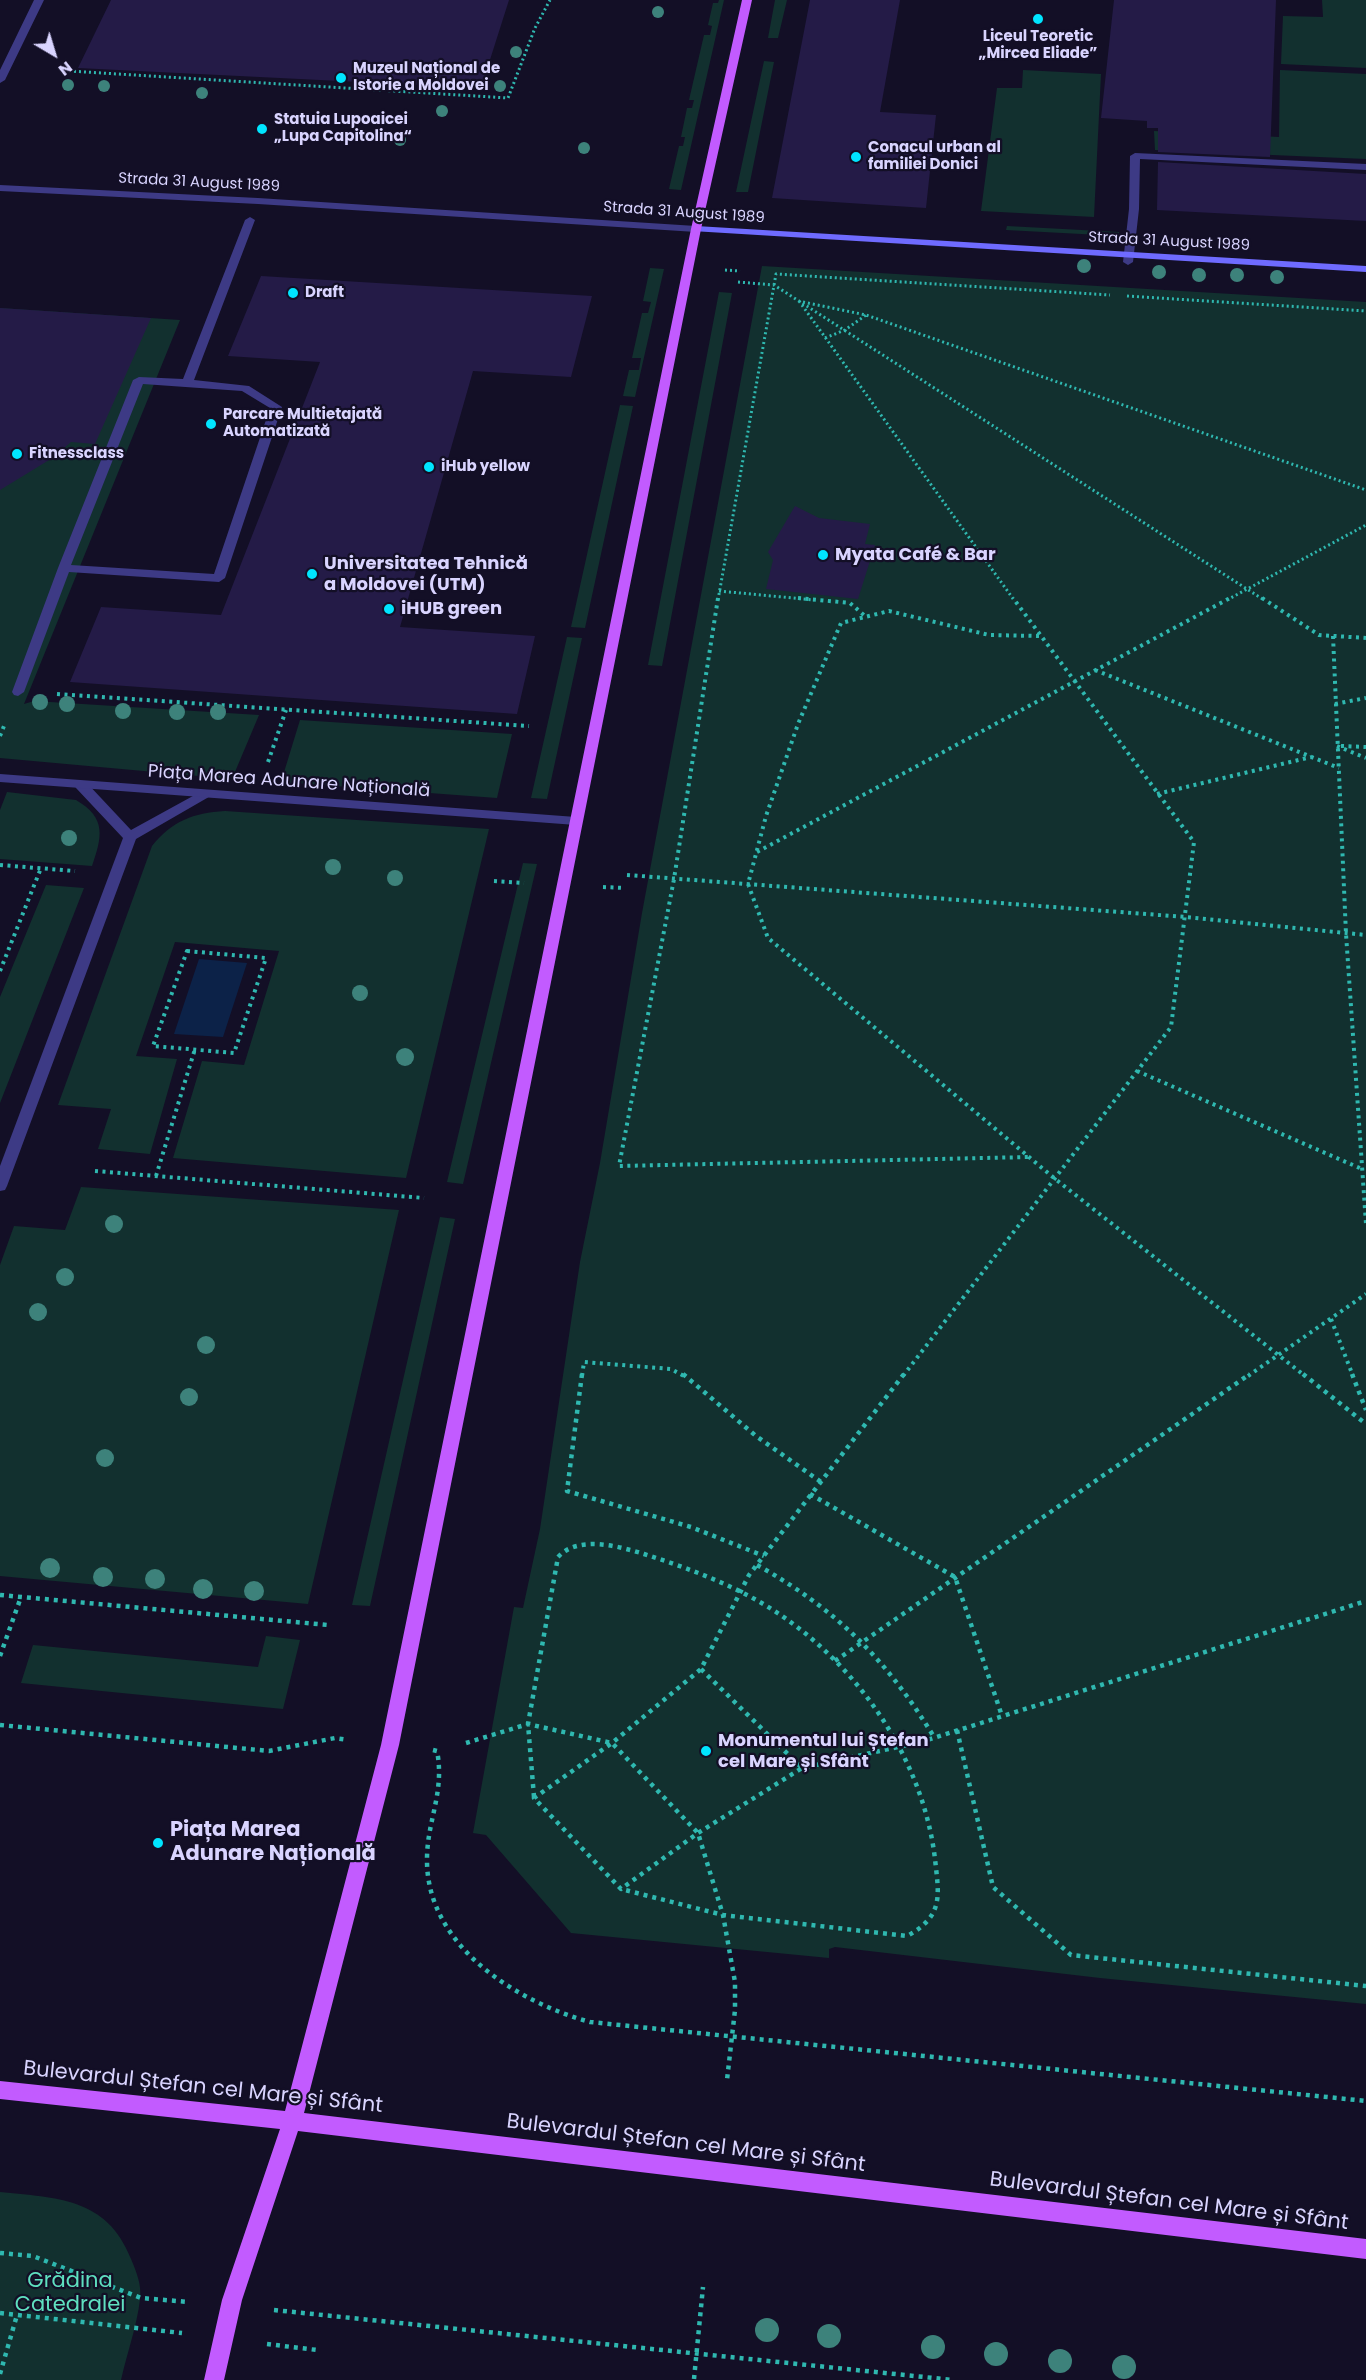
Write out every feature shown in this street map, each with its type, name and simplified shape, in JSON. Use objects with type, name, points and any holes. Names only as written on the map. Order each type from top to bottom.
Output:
[{"type":"main road","points":[[214,2380],[232,2300],[292,2121],[390,1745],[696,229],[747,0]]},
{"type":"main road","name":"Bulevardul Ștefan cel Mare și Sfânt","points":[[0,2090],[292,2121],[1366,2249]]},
{"type":"street","points":[[0,80],[39,0]]},
{"type":"street","points":[[1129,259],[1134,209],[1135,156],[1366,167]]},
{"type":"street","name":"Strada 31 August 1989","points":[[0,188],[258,201],[1129,259],[1366,269]]},
{"type":"street","points":[[187,383],[250,220]]},
{"type":"street","points":[[18,692],[64,568],[139,380],[245,388],[276,407],[219,578],[64,568]]},
{"type":"street","name":"Piața Marea Adunare Națională","points":[[0,778],[576,821]]},
{"type":"street","points":[[81,785],[130,837]]},
{"type":"street","points":[[0,1186],[130,837],[207,794]]},
{"type":"path","points":[[69,71],[508,98],[535,28],[550,0]]},
{"type":"path","points":[[1030,1157],[619,1166],[674,879],[719,591],[776,274],[1366,311]]},
{"type":"path","points":[[738,282],[774,285],[1319,635],[1366,638]]},
{"type":"path","points":[[799,301],[866,315],[1366,490]]},
{"type":"path","points":[[534,1798],[612,1743],[701,1670],[741,1591],[757,1565],[1171,1027],[1194,842],[1040,636],[799,301]]},
{"type":"path","points":[[825,338],[845,330],[866,315]]},
{"type":"path","points":[[756,852],[1366,525]]},
{"type":"path","points":[[719,591],[850,603],[866,617]]},
{"type":"path","points":[[1040,636],[989,635],[889,611],[841,623],[798,724],[766,816],[748,884],[768,938],[1054,1178],[1366,1424]]},
{"type":"path","points":[[1333,636],[1346,934],[1366,1224]]},
{"type":"path","points":[[1095,670],[1339,768]]},
{"type":"path","points":[[18,692],[529,726]]},
{"type":"path","points":[[1335,704],[1366,698]]},
{"type":"path","points":[[255,797],[286,710]]},
{"type":"path","points":[[1337,746],[1366,747]]},
{"type":"path","points":[[1337,746],[1366,758]]},
{"type":"path","points":[[1157,794],[1312,757]]},
{"type":"path","points":[[0,865],[115,874]]},
{"type":"path","points":[[0,971],[41,868]]},
{"type":"path","points":[[627,875],[1185,917],[1366,935]]},
{"type":"path","points":[[187,951],[266,958],[234,1053],[195,1049],[153,1046],[187,951]]},
{"type":"path","points":[[156,1176],[195,1049]]},
{"type":"path","points":[[1137,1071],[1362,1168]]},
{"type":"path","points":[[95,1171],[424,1198]]},
{"type":"path","points":[[835,1661],[1366,1294]]},
{"type":"path","points":[[1331,1319],[1366,1410]]},
{"type":"path","points":[[764,1556],[724,1538],[662,1516],[567,1491],[584,1362],[671,1369],[680,1372],[756,1436],[821,1482]]},
{"type":"path","points":[[810,1494],[955,1577],[1002,1716]]},
{"type":"path","points":[[589,1544],[613,1547],[693,1569],[741,1591],[805,1634],[835,1661],[859,1688],[899,1746],[930,1825],[935,1866],[936,1899],[932,1917],[922,1927],[907,1936],[723,1915],[621,1889],[534,1798],[528,1724],[559,1554],[572,1546],[589,1544]]},
{"type":"path","points":[[757,1565],[807,1595],[863,1642],[888,1667],[934,1738]]},
{"type":"path","points":[[0,1595],[328,1625]]},
{"type":"path","points":[[0,1656],[21,1597]]},
{"type":"path","points":[[621,1889],[698,1833],[802,1768],[934,1738],[1366,1601]]},
{"type":"path","points":[[701,1670],[802,1768]]},
{"type":"path","points":[[465,1743],[528,1724],[612,1743],[698,1833],[723,1915],[735,1982],[735,2010],[727,2080]]},
{"type":"path","points":[[0,1725],[269,1751],[335,1738]]},
{"type":"path","points":[[957,1730],[993,1887],[1071,1956],[1366,1986]]},
{"type":"path","points":[[437,1751],[442,1775],[427,1859],[428,1880],[444,1920],[473,1960],[486,1972],[553,2012],[569,2018],[731,2037],[1366,2101]]},
{"type":"path","points":[[0,2253],[33,2256],[141,2298]]},
{"type":"path","points":[[694,2379],[703,2287]]},
{"type":"path","points":[[0,2313],[133,2328]]},
{"type":"path","points":[[0,2374],[17,2314]]},
{"type":"path","points":[[347,2316],[953,2380]]},
{"type":"green space","points":[[719,0],[724,0],[681,190],[669,189],[679,146],[683,146],[685,137],[681,137],[687,108],[692,108],[694,100],[689,100],[704,35],[710,35],[712,26],[708,25],[713,3],[718,3]]},
{"type":"green space","points":[[775,0],[787,0],[778,38],[768,38]]},
{"type":"green space","points":[[1322,0],[1366,0],[1366,68],[1281,64],[1283,16],[1323,17]]},
{"type":"green space","points":[[764,61],[774,62],[748,192],[736,192]]},
{"type":"green space","points":[[1023,70],[1101,74],[1094,217],[981,211],[997,88],[1022,88]]},
{"type":"green space","points":[[1280,70],[1366,74],[1366,159],[1155,150],[1154,131],[1279,137]]},
{"type":"green space","points":[[1007,226],[1119,232],[1119,236],[1006,230]]},
{"type":"green space","points":[[762,266],[1366,302],[1366,2004],[1100,1978],[835,1947],[829,1949],[829,1958],[571,1933],[486,1835],[473,1833],[514,1607],[523,1608],[540,1529],[580,1262],[600,1163],[642,913]]},
{"type":"green space","points":[[650,268],[664,269],[635,397],[623,396],[629,370],[639,370],[641,358],[632,358],[642,313],[648,313],[651,302],[643,301]]},
{"type":"green space","points":[[719,292],[732,293],[662,666],[648,665]]},
{"type":"green space","points":[[0,308],[180,320],[24,704],[34,701],[259,715],[232,779],[0,758]]},
{"type":"green space","points":[[620,405],[633,406],[585,628],[571,627]]},
{"type":"green space","points":[[567,637],[582,638],[547,799],[531,798]]},
{"type":"green space","points":[[300,720],[512,734],[497,798],[281,782]]},
{"type":"green space","points":[[7,792],[76,800],[86,807],[97,821],[100,837],[92,866],[0,859],[0,810]]},
{"type":"green space","points":[[225,811],[489,829],[406,1178],[173,1158],[202,1061],[244,1065],[279,951],[175,942],[136,1056],[177,1059],[150,1154],[98,1149],[111,1109],[58,1105],[152,846],[175,824],[193,816]]},
{"type":"green space","points":[[523,863],[537,864],[463,1184],[447,1182]]},
{"type":"green space","points":[[46,885],[84,888],[0,1103],[0,997]]},
{"type":"green space","points":[[81,1187],[399,1210],[308,1604],[0,1576],[0,1265],[14,1226],[65,1230]]},
{"type":"green space","points":[[440,1217],[455,1219],[370,1606],[352,1605]]},
{"type":"green space","points":[[266,1636],[300,1640],[283,1709],[21,1683],[33,1645],[258,1667]]},
{"type":"green space","name":"Grădina Catedralei","points":[[0,2192],[41,2196],[78,2204],[94,2212],[108,2223],[121,2239],[137,2273],[140,2294],[137,2319],[121,2380],[0,2380]]},
{"type":"water","points":[[199,959],[247,963],[223,1037],[174,1034]]},
{"type":"building","points":[[111,0],[509,0],[481,88],[78,68]]},
{"type":"building","name":"Conacul urban al familiei Donici","points":[[810,0],[900,0],[880,112],[936,115],[926,208],[772,198]]},
{"type":"building","points":[[1114,0],[1276,0],[1270,157],[1158,152],[1158,128],[1147,128],[1147,121],[1101,118]]},
{"type":"building","points":[[1158,162],[1366,174],[1366,221],[1157,210]]},
{"type":"building","points":[[261,276],[592,296],[571,377],[473,371],[400,627],[535,636],[517,714],[70,682],[101,607],[221,615],[320,362],[228,356]]},
{"type":"building","points":[[0,308],[151,318],[95,444],[71,442],[54,457],[0,490]]},
{"type":"building","points":[[795,506],[819,518],[870,524],[865,544],[875,545],[858,599],[766,589],[773,560],[768,552]]},
{"type":"place","name":"Liceul Teoretic „Mircea Eliade”","points":[[1038,19]]},
{"type":"place","name":"Muzeul Național de Istorie a Moldovei","points":[[341,78]]},
{"type":"place","name":"Statuia Lupoaicei „Lupa Capitolina“","points":[[262,129]]},
{"type":"place","name":"Conacul urban al familiei Donici","points":[[856,157]]},
{"type":"place","name":"Draft","points":[[293,293]]},
{"type":"place","name":"Parcare Multietajată Automatizată","points":[[211,424]]},
{"type":"place","name":"Fitnessclass","points":[[17,454]]},
{"type":"place","name":"iHub yellow","points":[[429,467]]},
{"type":"place","name":"Myata Café & Bar","points":[[823,555]]},
{"type":"place","name":"Universitatea Tehnică a Moldovei (UTM)","points":[[312,574]]},
{"type":"place","name":"iHUB green","points":[[389,609]]},
{"type":"place","name":"Monumentul lui Ștefan cel Mare și Sfânt","points":[[706,1751]]},
{"type":"place","name":"Piața Marea Adunare Națională","points":[[158,1843]]}]
